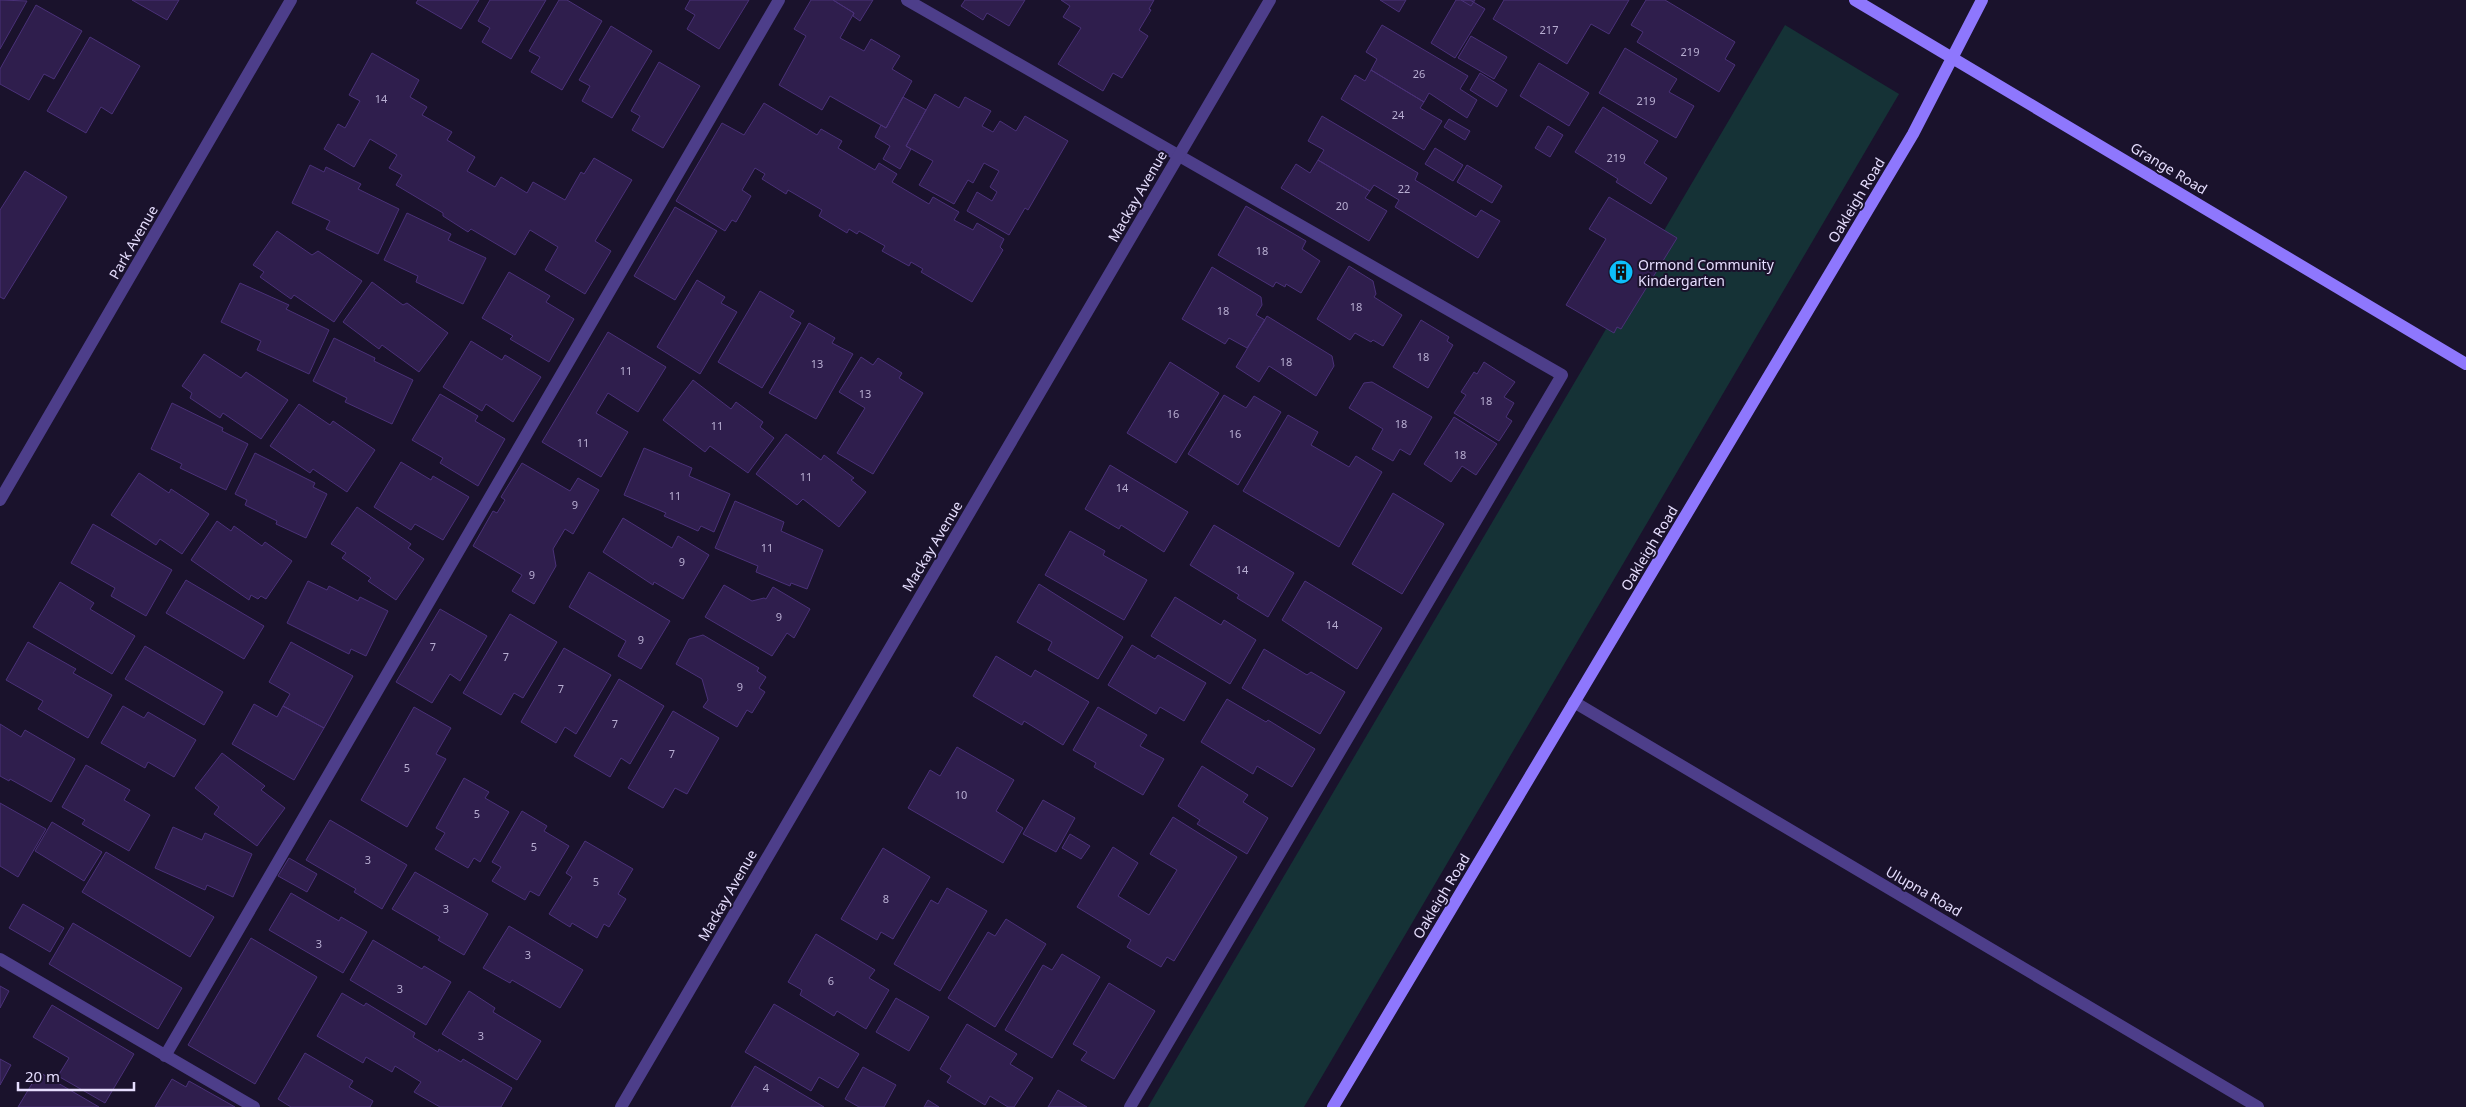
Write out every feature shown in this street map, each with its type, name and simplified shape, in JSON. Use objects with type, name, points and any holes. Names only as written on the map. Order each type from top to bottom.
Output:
[{"type":"street","name":"Park Avenue","points":[[0,500],[292,0]]},
{"type":"street","points":[[166,1056],[779,0]]},
{"type":"street","points":[[907,0],[1562,375],[1130,1107]]},
{"type":"street","name":"Mackay Avenue","points":[[621,1107],[1270,0]]},
{"type":"street","name":"Grange Road","points":[[1855,0],[2466,364]]},
{"type":"street","name":"Oakleigh Road","points":[[1333,1107],[1913,134],[1982,0]]},
{"type":"street","name":"Ulupna Road","points":[[1574,702],[2258,1107]]},
{"type":"street","points":[[0,959],[254,1107]]},
{"type":"green space","points":[[1785,25],[1899,94],[1304,1107],[1148,1107]]},
{"type":"building","points":[[0,0],[27,1],[0,49]]},
{"type":"building","points":[[132,0],[179,0],[167,20]]},
{"type":"building","points":[[418,0],[479,0],[461,29],[416,3]]},
{"type":"building","points":[[490,0],[546,0],[511,59],[482,42],[490,28],[478,21]]},
{"type":"building","points":[[559,0],[567,0],[602,21],[562,90],[531,72],[540,57],[529,51]]},
{"type":"building","points":[[690,0],[749,0],[719,49],[687,29],[695,15],[685,9]]},
{"type":"building","points":[[811,0],[833,0],[854,13],[840,38],[864,51],[871,39],[900,56],[892,69],[912,81],[886,128],[830,96],[822,110],[779,85],[806,36],[794,29]]},
{"type":"building","points":[[833,0],[873,0],[860,21],[853,16],[854,13]]},
{"type":"building","points":[[965,0],[1025,0],[1009,26],[987,13],[983,20],[961,6]]},
{"type":"building","points":[[1061,0],[1154,0],[1149,9],[1151,10],[1139,30],[1148,36],[1122,78],[1113,73],[1103,91],[1058,64],[1081,28],[1063,17],[1070,6]]},
{"type":"building","points":[[1380,0],[1406,0],[1399,12]]},
{"type":"building","points":[[1456,0],[1470,0],[1485,9],[1455,58],[1431,43]]},
{"type":"building","points":[[1461,0],[1475,0],[1471,6]]},
{"type":"building","points":[[1504,0],[1629,0],[1609,34],[1591,24],[1567,64],[1493,19]]},
{"type":"building","points":[[1646,0],[1665,0],[1735,42],[1725,59],[1735,65],[1719,92],[1637,42],[1643,32],[1631,25]]},
{"type":"building","points":[[36,5],[82,31],[54,79],[44,74],[29,100],[0,84],[0,69]]},
{"type":"building","points":[[1382,25],[1468,76],[1460,89],[1477,100],[1467,118],[1429,93],[1424,102],[1371,70],[1377,59],[1366,52]]},
{"type":"building","points":[[611,26],[652,51],[612,118],[582,101],[590,86],[579,80]]},
{"type":"building","points":[[1471,36],[1507,57],[1494,79],[1458,58]]},
{"type":"building","points":[[90,37],[140,66],[112,114],[101,107],[86,133],[47,111]]},
{"type":"building","points":[[1625,48],[1677,79],[1669,92],[1694,106],[1676,138],[1599,93]]},
{"type":"building","points":[[372,53],[419,80],[410,97],[427,107],[422,115],[452,132],[447,140],[475,157],[467,171],[495,187],[501,177],[527,193],[533,182],[565,200],[581,172],[584,174],[594,158],[632,180],[595,241],[611,251],[585,294],[545,270],[558,247],[530,230],[515,255],[471,229],[468,232],[443,216],[443,213],[396,185],[402,175],[389,168],[397,155],[370,139],[354,167],[324,149],[338,124],[345,128],[360,101],[349,95]]},
{"type":"building","points":[[659,62],[700,86],[663,148],[632,130],[640,116],[631,111]]},
{"type":"building","points":[[1539,63],[1589,93],[1569,126],[1520,96]]},
{"type":"building","points":[[1371,70],[1424,102],[1420,108],[1442,121],[1424,150],[1341,99],[1355,75],[1365,81]]},
{"type":"building","points":[[1480,73],[1507,90],[1497,107],[1470,90]]},
{"type":"building","points":[[935,94],[959,108],[965,97],[991,111],[982,126],[993,132],[1000,121],[1016,131],[1025,116],[1068,141],[1028,210],[1025,208],[1009,235],[967,211],[977,192],[992,201],[997,192],[990,187],[999,171],[984,163],[973,183],[968,180],[954,204],[919,185],[933,161],[906,146]]},
{"type":"building","points":[[903,97],[926,110],[906,146],[911,149],[900,169],[883,159],[890,146],[875,137],[881,125],[886,128]]},
{"type":"building","points":[[764,103],[817,135],[821,129],[842,141],[838,148],[875,170],[879,163],[897,174],[892,182],[929,204],[933,197],[959,212],[954,220],[973,230],[977,223],[1004,239],[1000,247],[1003,250],[972,302],[921,272],[923,269],[911,262],[909,266],[882,251],[885,246],[859,231],[857,234],[849,229],[847,233],[819,216],[822,210],[788,190],[786,194],[762,179],[765,174],[755,168],[742,190],[751,196],[736,222],[732,220],[725,231],[676,201],[722,123],[744,135]]},
{"type":"building","points":[[1603,107],[1658,141],[1644,163],[1667,178],[1651,204],[1616,182],[1618,179],[1575,152]]},
{"type":"building","points":[[1322,116],[1418,173],[1415,180],[1476,217],[1481,210],[1500,221],[1478,258],[1395,207],[1399,200],[1374,185],[1370,191],[1318,160],[1324,150],[1308,141]]},
{"type":"building","points":[[1449,119],[1470,131],[1465,140],[1444,127]]},
{"type":"building","points":[[1548,126],[1563,135],[1550,157],[1535,148]]},
{"type":"building","points":[[1435,148],[1463,165],[1453,181],[1425,164]]},
{"type":"building","points":[[1318,160],[1370,191],[1365,198],[1387,211],[1369,241],[1281,188],[1296,164],[1310,173]]},
{"type":"building","points":[[310,165],[324,172],[326,167],[361,184],[358,189],[399,209],[378,254],[326,229],[330,221],[292,203]]},
{"type":"building","points":[[1467,165],[1502,186],[1492,203],[1457,182]]},
{"type":"building","points":[[25,171],[67,197],[4,299],[0,297],[0,210]]},
{"type":"building","name":"Ormond Community Kindergarten","points":[[1609,197],[1677,238],[1621,329],[1617,327],[1614,333],[1566,305],[1606,239],[1589,229]]},
{"type":"building","points":[[1246,206],[1306,241],[1302,249],[1320,261],[1301,293],[1286,284],[1285,287],[1276,282],[1273,287],[1218,255]]},
{"type":"building","points":[[675,207],[717,231],[675,300],[634,276]]},
{"type":"building","points":[[407,213],[451,234],[448,240],[486,258],[463,304],[416,282],[418,276],[384,260]]},
{"type":"building","points":[[277,231],[312,255],[318,251],[362,281],[334,322],[294,295],[291,299],[260,277],[264,272],[253,265]]},
{"type":"building","points":[[1349,266],[1373,281],[1376,294],[1374,297],[1402,315],[1383,346],[1355,333],[1350,340],[1317,319]]},
{"type":"building","points":[[1212,267],[1261,297],[1262,305],[1256,315],[1265,320],[1247,348],[1229,338],[1225,344],[1182,319]]},
{"type":"building","points":[[509,272],[550,296],[546,302],[574,319],[549,362],[510,339],[513,336],[482,318]]},
{"type":"building","points":[[697,280],[725,297],[721,303],[737,312],[700,374],[657,347]]},
{"type":"building","points":[[372,282],[403,305],[407,303],[448,333],[419,372],[382,345],[379,349],[343,322]]},
{"type":"building","points":[[240,283],[289,305],[286,309],[329,330],[309,374],[257,350],[261,341],[221,322]]},
{"type":"building","points":[[760,291],[794,311],[790,317],[801,323],[762,388],[718,362]]},
{"type":"building","points":[[1267,316],[1332,356],[1334,366],[1316,396],[1269,366],[1259,382],[1236,367]]},
{"type":"building","points":[[1421,320],[1449,337],[1447,341],[1453,345],[1428,388],[1393,367]]},
{"type":"building","points":[[809,323],[835,338],[832,343],[853,354],[816,419],[769,393]]},
{"type":"building","points":[[608,332],[666,367],[638,412],[608,393],[596,413],[628,432],[601,477],[542,442]]},
{"type":"building","points":[[334,338],[375,358],[374,361],[413,380],[392,424],[345,402],[347,398],[313,381]]},
{"type":"building","points":[[471,341],[502,360],[505,355],[541,377],[513,422],[486,404],[482,411],[443,387]]},
{"type":"building","points":[[204,354],[241,378],[246,372],[288,400],[261,439],[223,413],[220,418],[190,398],[192,393],[182,386]]},
{"type":"building","points":[[861,357],[873,365],[878,358],[902,373],[899,378],[923,393],[873,474],[837,453],[865,408],[839,392]]},
{"type":"building","points":[[1170,362],[1219,393],[1176,463],[1127,433]]},
{"type":"building","points":[[1484,362],[1515,382],[1504,397],[1514,403],[1506,417],[1512,421],[1499,441],[1454,413],[1466,395],[1461,392],[1474,372],[1477,374]]},
{"type":"building","points":[[693,380],[731,409],[736,402],[763,422],[760,427],[774,438],[748,473],[710,446],[705,452],[663,420]]},
{"type":"building","points":[[1372,382],[1432,417],[1410,455],[1400,449],[1393,461],[1372,449],[1383,429],[1349,408],[1364,383]]},
{"type":"building","points":[[440,394],[478,416],[475,421],[505,439],[478,486],[440,463],[443,458],[412,440]]},
{"type":"building","points":[[1224,395],[1246,408],[1254,396],[1281,412],[1238,485],[1188,454]]},
{"type":"building","points":[[172,403],[223,428],[222,431],[248,444],[226,490],[180,468],[182,464],[151,449]]},
{"type":"building","points":[[299,404],[330,425],[333,421],[375,450],[347,492],[313,469],[310,473],[270,446]]},
{"type":"building","points":[[1288,415],[1318,432],[1311,445],[1349,467],[1356,456],[1382,472],[1339,547],[1243,491]]},
{"type":"building","points":[[1454,417],[1497,444],[1476,475],[1462,466],[1451,482],[1424,464]]},
{"type":"building","points":[[786,434],[821,460],[824,455],[854,478],[851,480],[866,492],[839,527],[803,499],[797,505],[756,474]]},
{"type":"building","points":[[644,448],[692,468],[689,476],[730,494],[714,532],[701,526],[698,531],[664,516],[666,513],[624,495]]},
{"type":"building","points":[[255,453],[315,483],[313,487],[327,494],[306,538],[276,524],[277,521],[245,505],[247,500],[235,494]]},
{"type":"building","points":[[401,462],[431,480],[433,476],[469,497],[443,540],[415,524],[411,530],[374,507]]},
{"type":"building","points":[[522,463],[570,491],[578,478],[599,490],[573,534],[565,529],[553,549],[556,566],[534,604],[512,591],[522,575],[473,546],[493,511],[497,513],[505,500],[501,497]]},
{"type":"building","points":[[1110,465],[1188,512],[1164,552],[1121,525],[1119,529],[1085,509]]},
{"type":"building","points":[[139,473],[169,493],[171,489],[209,514],[182,554],[160,539],[156,545],[111,515]]},
{"type":"building","points":[[1393,493],[1444,524],[1402,594],[1352,564]]},
{"type":"building","points":[[735,501],[784,522],[781,531],[823,550],[807,589],[791,583],[790,586],[756,572],[758,566],[715,548]]},
{"type":"building","points":[[357,507],[411,544],[408,548],[424,559],[396,600],[368,581],[371,578],[342,558],[346,553],[331,544]]},
{"type":"building","points":[[623,518],[672,548],[678,536],[709,555],[683,599],[654,582],[653,585],[603,552]]},
{"type":"building","points":[[217,521],[231,531],[234,526],[262,546],[265,542],[292,561],[266,599],[261,596],[258,599],[251,595],[249,600],[191,560]]},
{"type":"building","points":[[93,524],[172,570],[146,616],[111,596],[115,588],[71,563]]},
{"type":"building","points":[[1214,525],[1294,573],[1268,617],[1237,598],[1239,595],[1190,565]]},
{"type":"building","points":[[1070,531],[1105,551],[1103,555],[1147,580],[1124,620],[1045,575]]},
{"type":"building","points":[[589,572],[670,621],[641,669],[618,656],[626,641],[569,607]]},
{"type":"building","points":[[186,580],[264,626],[244,659],[166,613]]},
{"type":"building","points":[[308,581],[327,590],[329,586],[358,601],[360,597],[388,611],[366,656],[351,649],[349,654],[287,623]]},
{"type":"building","points":[[1305,581],[1382,628],[1357,669],[1282,620]]},
{"type":"building","points":[[60,582],[94,603],[90,609],[135,636],[112,674],[33,627]]},
{"type":"building","points":[[1039,584],[1123,637],[1098,679],[1048,650],[1052,642],[1017,622]]},
{"type":"building","points":[[724,585],[752,601],[766,599],[773,587],[810,609],[794,638],[787,633],[772,656],[705,617]]},
{"type":"building","points":[[1175,597],[1221,625],[1224,620],[1256,640],[1230,684],[1151,636]]},
{"type":"building","points":[[440,609],[487,636],[460,681],[450,674],[432,703],[396,682]]},
{"type":"building","points":[[510,614],[557,642],[523,698],[514,693],[501,715],[463,693]]},
{"type":"building","points":[[703,635],[759,668],[757,671],[766,677],[759,688],[765,692],[752,713],[747,710],[737,727],[703,707],[708,700],[702,679],[676,664],[689,639]]},
{"type":"building","points":[[28,642],[76,669],[73,673],[112,695],[88,738],[38,709],[43,701],[6,680]]},
{"type":"building","points":[[291,642],[353,676],[324,728],[283,706],[290,694],[269,682]]},
{"type":"building","points":[[1132,645],[1155,659],[1158,655],[1206,683],[1184,721],[1160,707],[1156,714],[1108,685]]},
{"type":"building","points":[[145,646],[223,692],[204,725],[125,679]]},
{"type":"building","points":[[564,648],[611,675],[576,734],[565,727],[556,743],[521,722]]},
{"type":"building","points":[[1264,649],[1307,675],[1311,672],[1345,692],[1320,734],[1242,688]]},
{"type":"building","points":[[996,656],[1031,677],[1035,670],[1089,702],[1063,745],[1024,721],[1022,725],[973,696]]},
{"type":"building","points":[[619,679],[664,706],[630,764],[621,758],[610,777],[574,756]]},
{"type":"building","points":[[1227,699],[1266,722],[1268,720],[1315,749],[1292,787],[1257,766],[1253,774],[1201,742]]},
{"type":"building","points":[[254,704],[277,717],[283,706],[324,728],[294,780],[232,744]]},
{"type":"building","points":[[123,706],[144,718],[148,712],[196,740],[174,777],[148,762],[145,768],[101,743]]},
{"type":"building","points":[[414,707],[451,728],[436,754],[446,759],[407,827],[361,800]]},
{"type":"building","points":[[1098,707],[1147,735],[1140,746],[1164,759],[1143,795],[1094,767],[1096,763],[1073,750]]},
{"type":"building","points":[[673,711],[719,738],[687,794],[675,788],[663,808],[628,788]]},
{"type":"building","points":[[0,724],[21,737],[25,730],[75,759],[51,802],[10,779],[9,781],[0,776]]},
{"type":"building","points":[[957,747],[1014,780],[996,811],[1023,828],[1003,863],[908,808],[930,770],[940,776]]},
{"type":"building","points":[[222,753],[265,786],[261,790],[285,808],[257,846],[214,814],[219,807],[195,788]]},
{"type":"building","points":[[86,765],[130,790],[124,800],[150,815],[129,851],[82,824],[85,820],[62,807]]},
{"type":"building","points":[[1202,766],[1248,795],[1243,802],[1268,818],[1247,854],[1197,824],[1200,820],[1178,806]]},
{"type":"building","points":[[464,778],[489,792],[485,798],[509,812],[480,862],[474,858],[468,868],[435,849],[445,833],[436,828]]},
{"type":"building","points":[[1043,800],[1075,818],[1056,852],[1023,834]]},
{"type":"building","points":[[0,803],[46,829],[18,877],[0,866]]},
{"type":"building","points":[[522,811],[547,826],[544,831],[569,846],[539,896],[530,891],[525,900],[492,881],[501,867],[492,862]]},
{"type":"building","points":[[1173,817],[1237,857],[1174,961],[1167,957],[1161,967],[1127,947],[1131,940],[1077,907],[1113,847],[1138,863],[1118,896],[1149,915],[1177,870],[1150,854]]},
{"type":"building","points":[[330,820],[407,865],[382,909],[354,892],[356,889],[306,860]]},
{"type":"building","points":[[52,822],[102,852],[84,881],[35,851]]},
{"type":"building","points":[[173,827],[202,840],[205,833],[252,854],[233,897],[207,885],[205,890],[155,868]]},
{"type":"building","points":[[1070,834],[1090,846],[1081,859],[1062,848]]},
{"type":"building","points":[[585,841],[633,869],[618,894],[626,899],[609,927],[604,924],[597,938],[572,923],[570,927],[549,914],[572,877],[566,873]]},
{"type":"building","points":[[883,848],[930,877],[893,939],[881,932],[877,940],[841,919]]},
{"type":"building","points":[[106,852],[214,917],[190,957],[82,892]]},
{"type":"building","points":[[289,858],[317,874],[307,892],[278,876]]},
{"type":"building","points":[[415,872],[488,914],[464,955],[438,940],[440,937],[392,909]]},
{"type":"building","points":[[947,888],[987,911],[940,991],[894,964],[931,900],[938,904]]},
{"type":"building","points":[[291,893],[339,921],[341,917],[367,932],[343,973],[269,930]]},
{"type":"building","points":[[23,904],[64,928],[50,952],[9,928]]},
{"type":"building","points":[[1006,919],[1046,944],[995,1027],[948,998],[988,932],[995,936]]},
{"type":"building","points":[[73,923],[182,988],[158,1029],[49,964]]},
{"type":"building","points":[[509,926],[583,970],[560,1008],[512,980],[510,983],[483,968]]},
{"type":"building","points":[[816,934],[875,970],[869,978],[889,990],[866,1029],[837,1011],[834,1016],[800,995],[802,990],[788,982]]},
{"type":"building","points":[[251,938],[317,977],[255,1084],[188,1045]]},
{"type":"building","points":[[373,940],[422,969],[424,966],[451,982],[426,1025],[350,980]]},
{"type":"building","points":[[1062,954],[1100,977],[1052,1058],[1005,1030],[1043,965],[1052,970]]},
{"type":"building","points":[[1109,983],[1155,1011],[1114,1079],[1081,1060],[1087,1052],[1073,1044]]},
{"type":"building","points":[[0,986],[9,991],[0,1008]]},
{"type":"building","points":[[469,991],[495,1008],[493,1012],[541,1041],[517,1080],[442,1034]]},
{"type":"building","points":[[342,993],[364,1006],[366,1003],[415,1033],[413,1037],[438,1052],[439,1049],[461,1062],[463,1059],[512,1088],[501,1107],[440,1107],[414,1092],[421,1082],[395,1066],[392,1072],[366,1057],[363,1063],[317,1036]]},
{"type":"building","points":[[896,998],[929,1017],[909,1051],[876,1032]]},
{"type":"building","points":[[774,1004],[859,1054],[838,1088],[819,1077],[811,1091],[745,1052]]},
{"type":"building","points":[[52,1005],[134,1054],[105,1103],[58,1076],[69,1058],[33,1037]]},
{"type":"building","points":[[967,1024],[1017,1054],[1010,1064],[1033,1078],[1014,1107],[1008,1107],[990,1096],[985,1105],[947,1082],[951,1076],[940,1069]]},
{"type":"building","points":[[305,1053],[353,1081],[349,1087],[373,1101],[370,1107],[291,1107],[278,1099]]},
{"type":"building","points":[[0,1059],[11,1065],[0,1085]]},
{"type":"building","points":[[755,1066],[824,1107],[731,1107]]},
{"type":"building","points":[[863,1067],[896,1085],[884,1107],[859,1107],[845,1099]]},
{"type":"building","points":[[39,1072],[99,1107],[18,1107]]},
{"type":"building","points":[[172,1079],[186,1087],[189,1081],[235,1107],[155,1107]]},
{"type":"building","points":[[1058,1090],[1087,1107],[1048,1107]]},
{"type":"building","points":[[928,1100],[939,1107],[924,1107]]},
{"type":"place","name":"Ormond Community Kindergarten","points":[[1621,272]]}]
